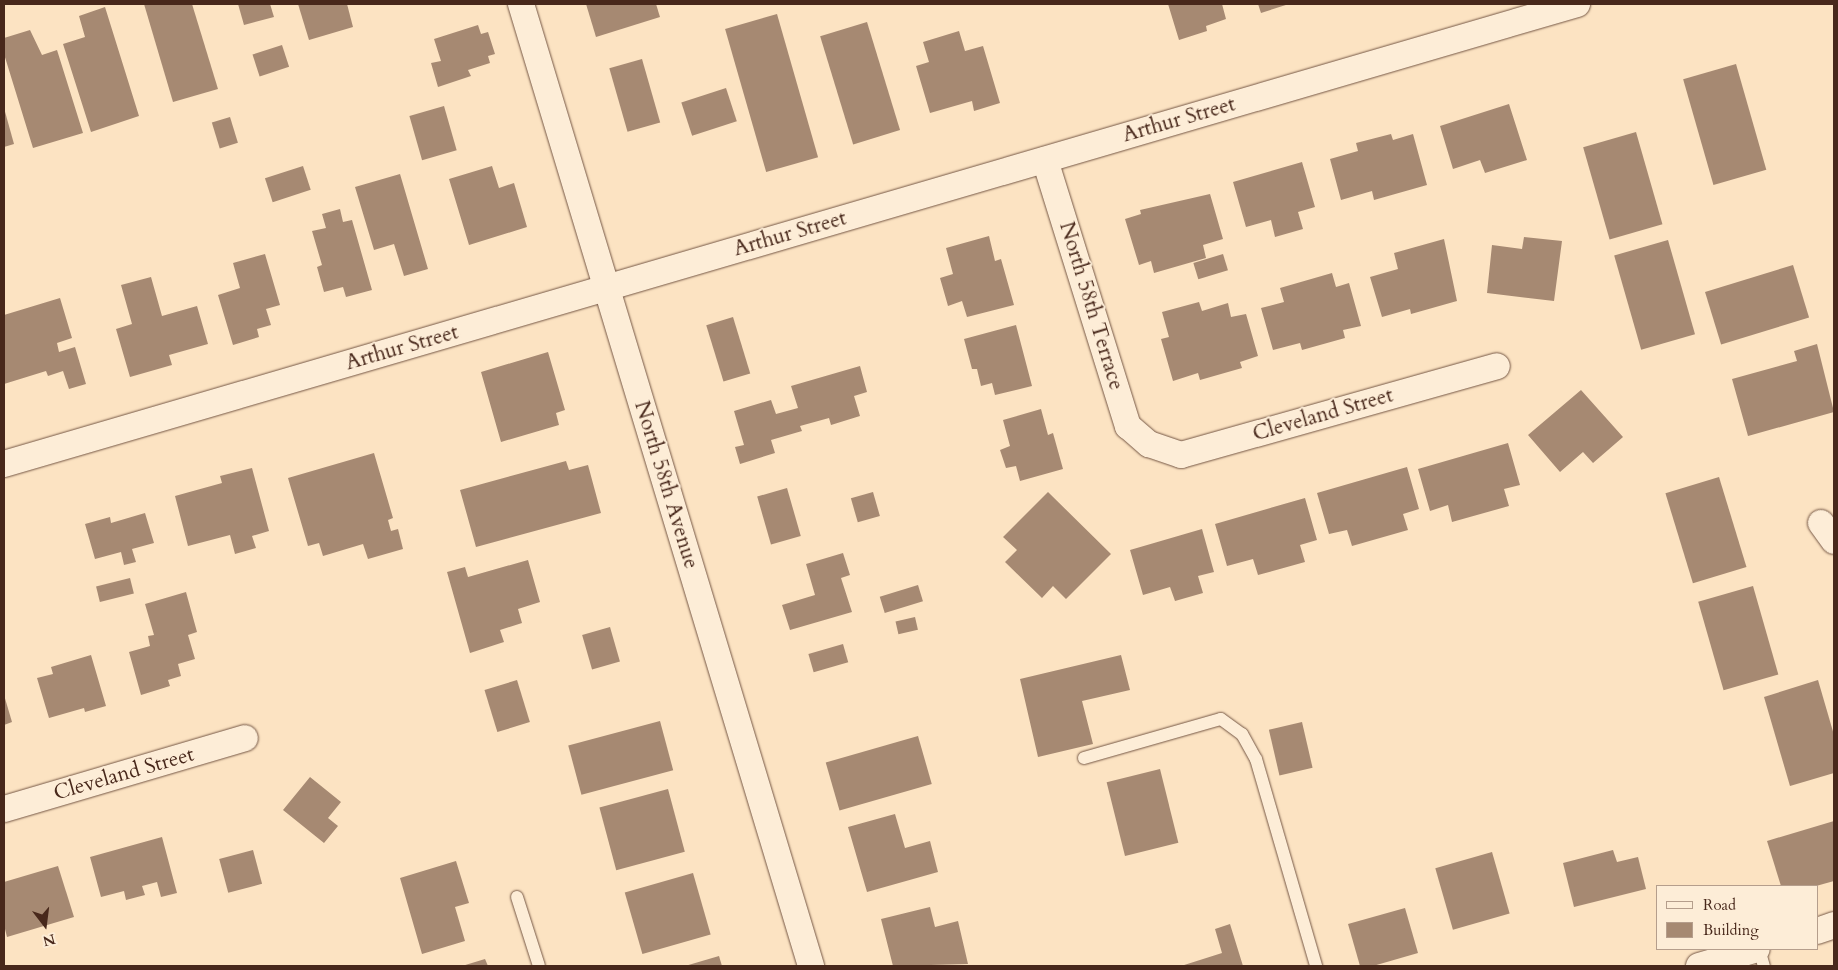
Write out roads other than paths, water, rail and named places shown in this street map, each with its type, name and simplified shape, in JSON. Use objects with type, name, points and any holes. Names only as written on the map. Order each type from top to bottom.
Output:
[{"type":"street","name":"North 58th Avenue","points":[[521,4],[811,966]]},
{"type":"street","name":"Arthur Street","points":[[4,464],[1045,160],[1534,10],[1577,4]]},
{"type":"street","name":"North 58th Terrace","points":[[1045,160],[1128,426],[1149,444]]},
{"type":"street","name":"Cleveland Street","points":[[1149,444],[1181,455],[1497,366]]},
{"type":"street","name":"Cleveland Street","points":[[4,809],[244,738]]},
{"type":"street","points":[[1818,931],[1834,926]]},
{"type":"street","points":[[1699,966],[1755,950]]},
{"type":"lane","points":[[1084,758],[1221,719],[1242,734],[1256,759],[1316,966]]},
{"type":"lane","points":[[517,897],[539,966]]},
{"type":"lane","points":[[1758,950],[1764,966]]}]
